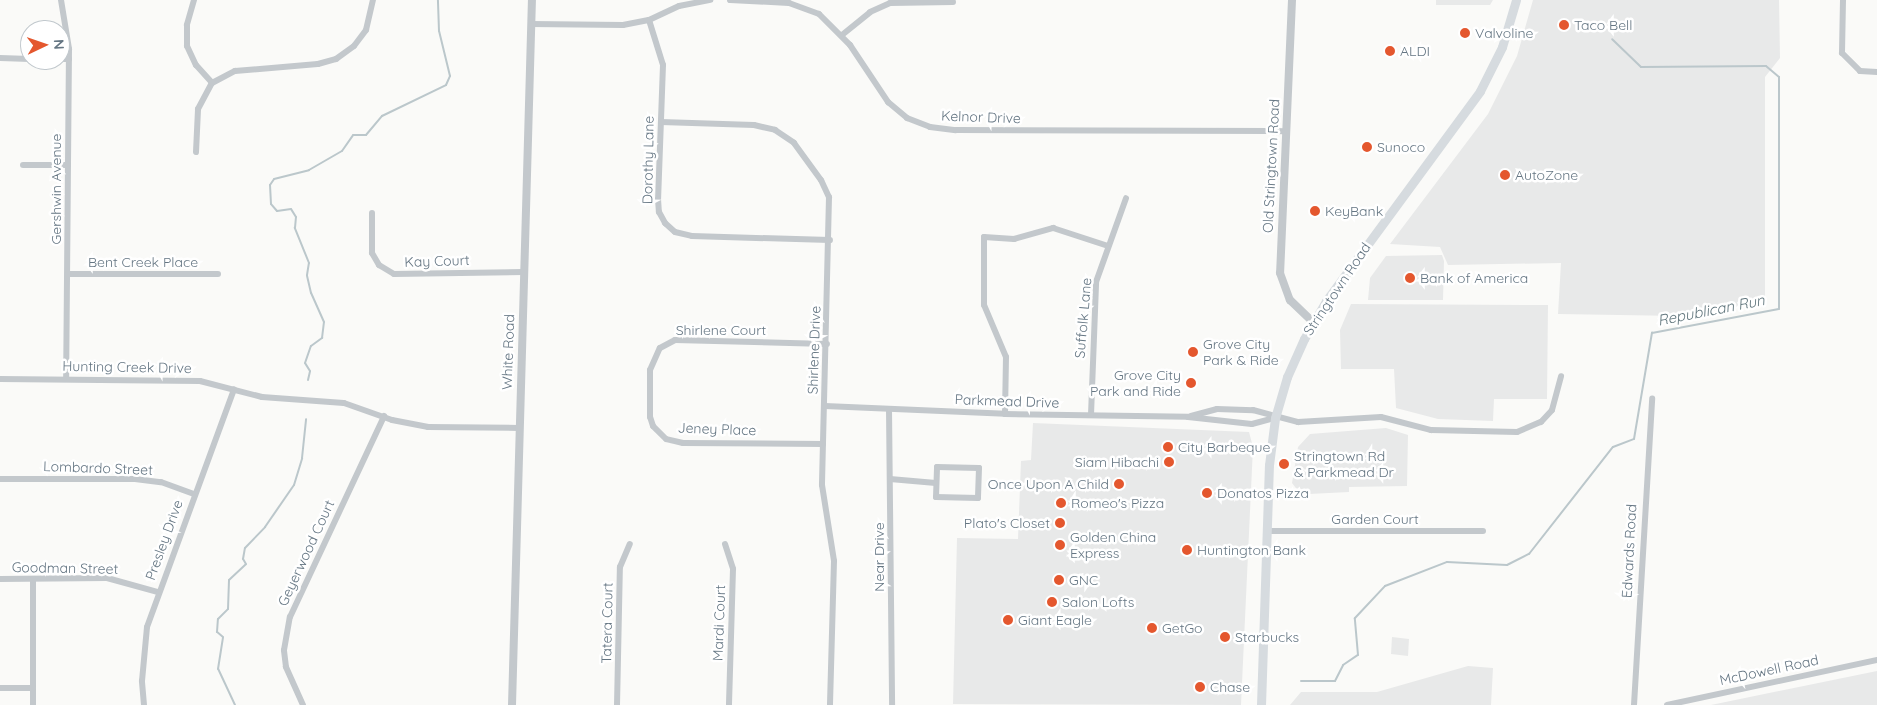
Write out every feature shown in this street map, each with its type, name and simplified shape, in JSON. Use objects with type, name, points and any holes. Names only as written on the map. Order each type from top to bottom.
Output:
[{"type":"main road","name":"Stringtown Road","points":[[1261,705],[1266,531],[1275,418],[1295,357],[1313,322],[1356,259],[1466,114],[1493,68],[1516,0]]},
{"type":"street","name":"Gershwin Avenue","points":[[61,0],[66,20]]},
{"type":"street","points":[[194,0],[187,25],[187,46],[196,65],[212,83]]},
{"type":"street","points":[[196,152],[198,108],[212,83],[235,70],[318,64],[336,59],[354,46],[366,30],[373,0]]},
{"type":"street","name":"White Road","points":[[512,705],[518,428],[532,0]]},
{"type":"street","points":[[531,24],[623,25],[649,20],[679,6],[710,0]]},
{"type":"street","name":"Kelnor Drive","points":[[730,0],[775,1],[799,6],[819,14],[842,35],[888,102],[907,118],[930,127],[996,130],[1285,131]]},
{"type":"street","name":"Old Stringtown Road","points":[[1292,0],[1280,273],[1290,300],[1313,322]]},
{"type":"street","points":[[1843,0],[1842,53],[1860,71],[1877,72]]},
{"type":"street","points":[[842,35],[870,12],[890,3],[953,2]]},
{"type":"street","name":"Dorothy Lane","points":[[649,20],[663,65],[659,212],[669,229],[692,236],[830,240]]},
{"type":"street","points":[[0,58],[20,59]]},
{"type":"street","name":"Gershwin Avenue","points":[[66,378],[69,70]]},
{"type":"street","name":"Shirlene Drive","points":[[661,122],[754,125],[785,135],[826,188],[831,206],[822,485],[834,561],[830,705]]},
{"type":"street","points":[[23,165],[68,165]]},
{"type":"street","name":"Suffolk Lane","points":[[1091,415],[1095,292],[1108,246],[1126,198]]},
{"type":"street","name":"Kay Court","points":[[372,213],[372,253],[379,265],[394,274],[523,272]]},
{"type":"street","points":[[1005,414],[1006,357],[984,305],[984,237],[1014,239],[1053,228],[1108,246]]},
{"type":"street","name":"Bent Creek Place","points":[[68,274],[218,274]]},
{"type":"street","name":"Shirlene Court","points":[[649,390],[650,370],[655,354],[675,340],[827,344]]},
{"type":"street","name":"Parkmead Drive","points":[[1188,417],[1218,408],[1253,410],[1275,418],[1298,422],[1381,417],[1431,430],[1517,432],[1541,422],[1552,410],[1561,376]]},
{"type":"street","name":"Hunting Creek Drive","points":[[0,379],[177,379],[234,389],[280,400],[344,403],[384,416],[428,427],[518,428]]},
{"type":"street","name":"Presley Drive","points":[[144,705],[143,655],[158,592],[234,389]]},
{"type":"street","name":"Jeney Place","points":[[649,390],[649,409],[653,426],[666,439],[683,443],[823,444]]},
{"type":"street","name":"Edwards Road","points":[[1634,705],[1652,399]]},
{"type":"street","name":"Parkmead Drive","points":[[825,406],[1005,414],[1188,417],[1251,424],[1275,418]]},
{"type":"street","name":"Near Drive","points":[[889,409],[892,705]]},
{"type":"street","name":"Geyerwood Court","points":[[303,705],[286,667],[284,650],[290,617],[384,416]]},
{"type":"street","points":[[936,467],[979,468],[978,498],[936,497],[936,483],[936,467]]},
{"type":"street","name":"Lombardo Street","points":[[0,479],[134,479],[161,482],[194,494]]},
{"type":"street","points":[[890,479],[936,483]]},
{"type":"street","name":"Garden Court","points":[[1266,531],[1483,531]]},
{"type":"street","name":"Tatera Court","points":[[617,705],[620,567],[630,544]]},
{"type":"street","name":"Mardi Court","points":[[725,544],[731,556],[732,569],[729,705]]},
{"type":"street","name":"Goodman Street","points":[[0,579],[107,578],[158,592]]},
{"type":"street","points":[[33,579],[33,705]]},
{"type":"street","name":"McDowell Road","points":[[1667,705],[1877,660]]},
{"type":"street","points":[[0,688],[33,688]]},
{"type":"shaded area","points":[[1436,0],[1493,0],[1490,5],[1436,5]]},
{"type":"shaded area","points":[[1533,0],[1779,0],[1780,58],[1765,77],[1765,302],[1680,316],[1558,314],[1561,263],[1448,265],[1440,247],[1390,244],[1488,114],[1517,56]]},
{"type":"shaded area","points":[[1442,255],[1444,261],[1443,300],[1368,300],[1370,278],[1386,256]]},
{"type":"shaded area","points":[[1351,304],[1548,305],[1547,399],[1494,399],[1493,421],[1438,419],[1396,408],[1394,369],[1341,369],[1340,330]]},
{"type":"shaded area","points":[[1033,423],[1249,432],[1253,447],[1241,705],[953,704],[957,538],[1018,539],[1021,461],[1031,460]]},
{"type":"shaded area","points":[[1386,428],[1408,435],[1407,486],[1349,487],[1349,492],[1309,494],[1299,492],[1292,483],[1298,447],[1310,434]]},
{"type":"shaded area","points":[[1392,637],[1409,639],[1408,656],[1391,654]]},
{"type":"shaded area","points":[[1468,666],[1493,668],[1491,705],[1290,705],[1301,692],[1377,692]]},
{"type":"shaded area","points":[[1877,671],[1877,705],[1711,705]]},
{"type":"waterway","points":[[308,380],[310,371],[305,363],[311,346],[322,338],[324,322],[311,293],[307,275],[309,263],[295,228],[296,217],[291,209],[277,211],[271,204],[270,185],[274,179],[309,170],[342,151],[353,135],[366,135],[382,116],[446,85],[450,76],[439,31],[438,0]]},
{"type":"waterway","name":"Republican Run","points":[[1301,681],[1335,681],[1343,665],[1358,655],[1355,618],[1385,586],[1447,562],[1507,565],[1529,554],[1613,447],[1634,439],[1652,333],[1779,309],[1779,77],[1766,66],[1641,67],[1612,39]]},
{"type":"waterway","points":[[235,705],[218,669],[223,637],[217,632],[218,619],[228,609],[229,580],[246,564],[243,559],[245,548],[265,527],[294,485],[302,458],[306,419]]},
{"type":"place","name":"Taco Bell","points":[[1564,25]]},
{"type":"place","name":"Valvoline","points":[[1465,33]]},
{"type":"place","name":"ALDI","points":[[1390,51]]},
{"type":"place","name":"Sunoco","points":[[1367,147]]},
{"type":"place","name":"AutoZone","points":[[1505,175]]},
{"type":"place","name":"KeyBank","points":[[1315,211]]},
{"type":"place","name":"Bank of America","points":[[1410,278]]},
{"type":"place","name":"Grove City Park & Ride","points":[[1193,352]]},
{"type":"place","name":"Grove City Park and Ride","points":[[1191,383]]},
{"type":"place","name":"City Barbeque","points":[[1168,447]]},
{"type":"place","name":"Siam Hibachi","points":[[1169,462]]},
{"type":"place","name":"Stringtown Rd & Parkmead Dr","points":[[1284,464]]},
{"type":"place","name":"Once Upon A Child","points":[[1119,484]]},
{"type":"place","name":"Donatos Pizza","points":[[1207,493]]},
{"type":"place","name":"Romeo's Pizza","points":[[1061,503]]},
{"type":"place","name":"Plato's Closet","points":[[1060,523]]},
{"type":"place","name":"Golden China Express","points":[[1060,545]]},
{"type":"place","name":"Huntington Bank","points":[[1187,550]]},
{"type":"place","name":"GNC","points":[[1059,580]]},
{"type":"place","name":"Salon Lofts","points":[[1052,602]]},
{"type":"place","name":"Giant Eagle","points":[[1008,620]]},
{"type":"place","name":"GetGo","points":[[1152,628]]},
{"type":"place","name":"Starbucks","points":[[1225,637]]},
{"type":"place","name":"Chase","points":[[1200,687]]}]
